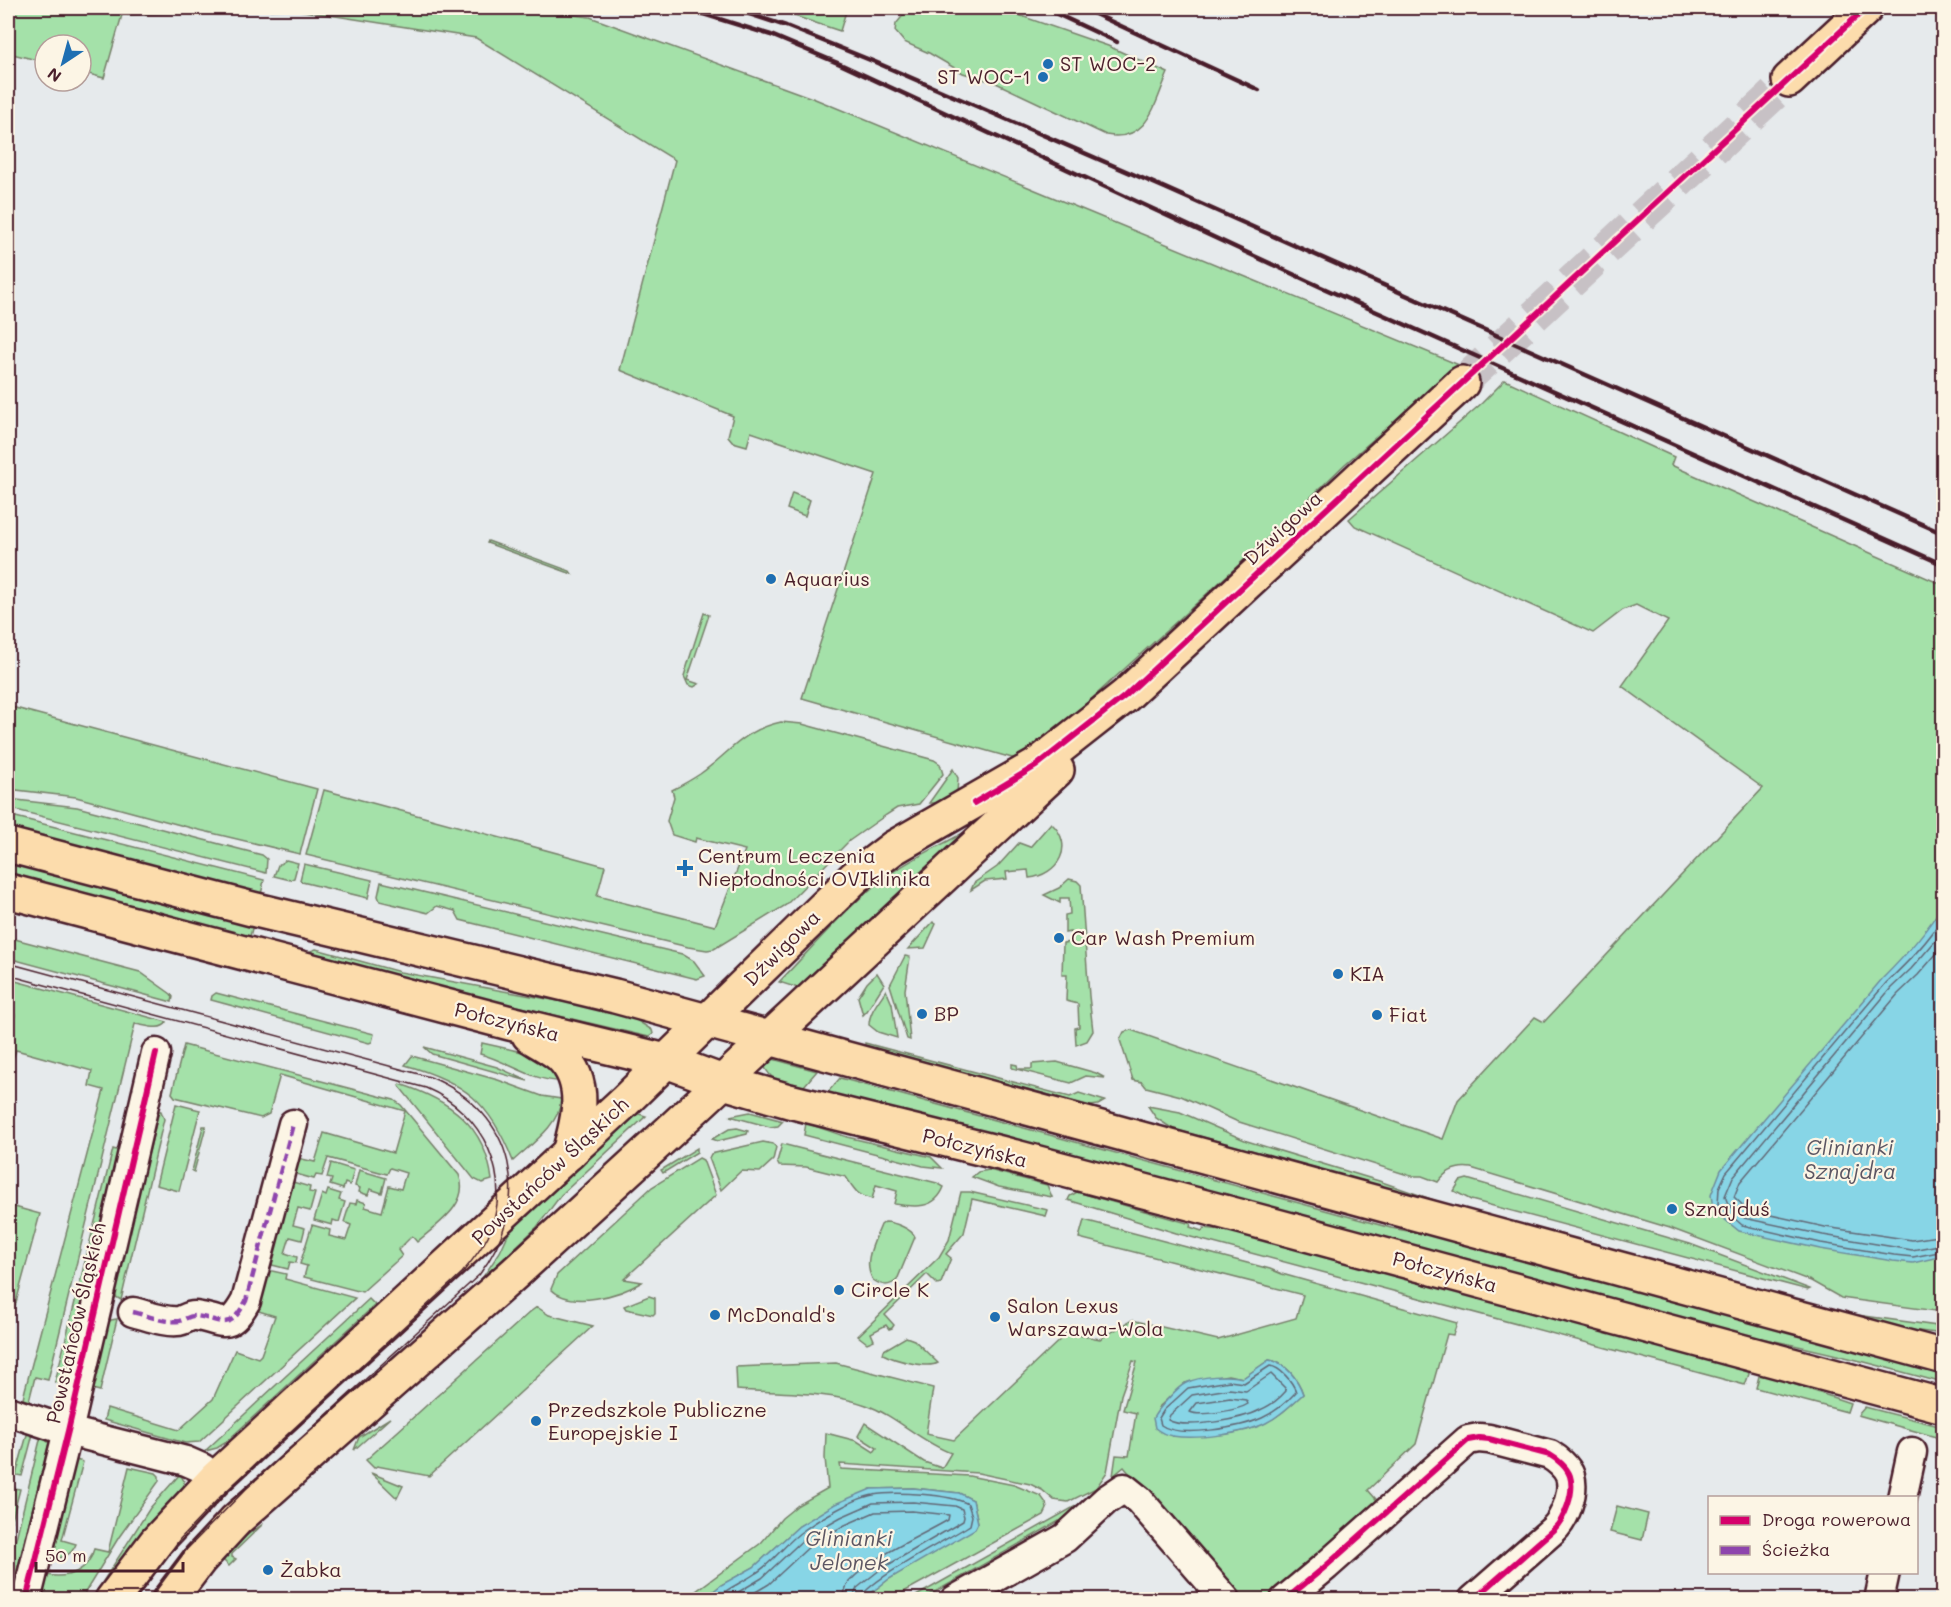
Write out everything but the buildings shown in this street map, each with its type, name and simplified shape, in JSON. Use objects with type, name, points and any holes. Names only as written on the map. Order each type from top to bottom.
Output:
[{"type":"main road","points":[[1790,80],[1866,8]]},
{"type":"main road","name":"Dźwigowa","points":[[707,1021],[855,877],[893,848],[1036,766],[1125,696],[1462,383]]},
{"type":"main road","name":"Dźwigowa","points":[[771,1038],[1035,791],[1099,727],[1125,696]]},
{"type":"main road","points":[[8,845],[252,909],[615,996],[1344,1196],[1944,1357]]},
{"type":"main road","name":"Połczyńska","points":[[8,891],[302,970],[666,1061],[723,1083],[1243,1217],[1944,1406]]},
{"type":"main road","points":[[302,970],[292,960],[292,947],[307,929],[316,924]]},
{"type":"main road","name":"Powstańców Śląskich","points":[[112,1599],[156,1542],[215,1479],[568,1153],[707,1021]]},
{"type":"main road","points":[[510,1023],[559,1054],[576,1079],[580,1102],[568,1153]]},
{"type":"main road","points":[[169,1599],[200,1558],[236,1521],[515,1273],[771,1038]]},
{"type":"street","name":"Powstańców Śląskich","points":[[26,1599],[68,1431],[156,1053]]},
{"type":"street","points":[[133,1312],[178,1321],[189,1316],[196,1316],[225,1323],[237,1317],[246,1301],[293,1124]]},
{"type":"street","points":[[8,1411],[68,1431],[186,1461],[202,1468],[215,1479]]},
{"type":"street","points":[[1285,1599],[1326,1566],[1468,1440],[1489,1439],[1550,1455],[1557,1459],[1570,1475],[1571,1488],[1562,1520],[1473,1599]]},
{"type":"street","points":[[1902,1496],[1912,1452]]},
{"type":"street","points":[[956,1599],[1065,1538],[1106,1500],[1125,1488],[1139,1500],[1226,1599]]},
{"type":"street","points":[[1879,1599],[1885,1574]]},
{"type":"green space","points":[[8,8],[517,8],[590,17],[815,99],[1459,365],[1345,464],[1277,530],[1043,743],[1027,756],[1012,758],[802,698],[876,474],[751,432],[747,446],[733,442],[728,436],[733,416],[620,370],[675,160],[476,38],[291,9],[122,15],[104,78],[93,75],[93,33],[33,33],[33,59],[8,53]]},
{"type":"green space","points":[[770,8],[847,8],[840,31]]},
{"type":"green space","points":[[909,8],[931,11],[933,8],[998,8],[1108,46],[1168,73],[1154,108],[1141,127],[1132,133],[1120,136],[1106,135],[996,83],[963,73],[929,53],[904,42],[895,31],[896,24]]},
{"type":"green space","points":[[1505,380],[1674,457],[1671,465],[1943,585],[1943,1312],[1841,1298],[1811,1281],[1670,1228],[1471,1168],[1452,1170],[1438,1182],[1422,1176],[1411,1176],[1236,1121],[1181,1096],[1146,1087],[1142,1082],[1133,1080],[1120,1040],[1124,1032],[1131,1030],[1443,1139],[1458,1100],[1535,1017],[1544,1022],[1763,788],[1622,686],[1668,621],[1636,605],[1623,610],[1593,633],[1355,526],[1349,519],[1482,403]]},
{"type":"green space","points":[[792,493],[810,500],[805,516],[787,509]]},
{"type":"green space","points":[[488,541],[570,571],[572,574],[487,543]]},
{"type":"green space","points":[[704,613],[709,615],[687,680],[699,684],[694,687],[688,685],[684,676]]},
{"type":"green space","points":[[8,706],[317,789],[300,854],[76,797],[8,789]]},
{"type":"green space","points":[[781,722],[802,724],[934,760],[940,764],[943,774],[919,804],[897,808],[849,841],[786,905],[714,949],[688,947],[306,855],[324,790],[605,866],[597,896],[715,926],[745,850],[696,838],[695,842],[672,835],[667,821],[674,797],[672,790],[700,774],[746,737],[767,726]]},
{"type":"green space","points":[[953,769],[958,778],[957,793],[944,803],[929,803]]},
{"type":"green space","points":[[8,799],[77,807],[262,855],[267,859],[266,873],[8,808]]},
{"type":"green space","points":[[8,815],[264,880],[261,895],[8,829]]},
{"type":"green space","points":[[1051,823],[1062,841],[1063,850],[1055,865],[1048,871],[1029,878],[1028,870],[1006,872],[1007,879],[985,881],[971,890],[974,883],[997,867],[1019,843],[1030,847]]},
{"type":"green space","points":[[963,833],[966,836],[801,989],[779,982],[844,913],[872,888],[905,864]]},
{"type":"green space","points":[[8,859],[253,925],[249,940],[8,875]]},
{"type":"green space","points":[[286,860],[298,863],[294,878],[290,880],[274,876],[278,865]]},
{"type":"green space","points":[[304,864],[372,880],[368,898],[302,882],[300,880]]},
{"type":"green space","points":[[1069,879],[1081,885],[1093,1031],[1087,1041],[1076,1045],[1075,1028],[1079,1027],[1078,1004],[1066,1001],[1067,975],[1062,975],[1063,943],[1071,942],[1070,932],[1065,933],[1065,915],[1070,914],[1069,898],[1060,898],[1060,903],[1044,895],[1059,888]]},
{"type":"green space","points":[[381,882],[682,954],[694,961],[705,976],[697,979],[460,920],[455,911],[437,906],[428,913],[380,901],[378,896]]},
{"type":"green space","points":[[933,922],[936,924],[925,948],[908,949]]},
{"type":"green space","points":[[11,938],[140,972],[171,994],[172,1002],[8,958],[8,940]]},
{"type":"green space","points":[[316,949],[400,972],[630,1016],[652,1030],[653,1034],[649,1037],[333,963],[305,953]]},
{"type":"green space","points":[[905,956],[910,957],[905,990],[910,1040],[907,1039],[890,985]]},
{"type":"green space","points":[[877,973],[884,984],[863,1015],[858,997]]},
{"type":"green space","points":[[8,979],[167,1022],[161,1027],[135,1024],[48,1380],[35,1377],[29,1401],[23,1399],[25,1390],[104,1090],[89,1086],[92,1071],[16,1050],[11,1064],[8,1064],[8,1042],[15,1015],[8,1012]]},
{"type":"green space","points":[[886,990],[892,1004],[897,1038],[878,1032],[869,1025],[873,1011]]},
{"type":"green space","points":[[216,993],[374,1034],[372,1042],[211,1000]]},
{"type":"green space","points":[[482,1043],[540,1056],[564,1081],[543,1079],[480,1054]]},
{"type":"green space","points":[[865,1043],[1070,1097],[1079,1093],[1105,1101],[1091,1106],[865,1046]]},
{"type":"green space","points":[[184,1045],[394,1100],[401,1105],[459,1175],[461,1186],[456,1204],[442,1221],[417,1242],[412,1236],[398,1250],[402,1256],[362,1292],[304,1277],[307,1266],[300,1264],[312,1225],[330,1230],[329,1236],[346,1240],[351,1225],[344,1222],[350,1203],[356,1204],[357,1200],[366,1203],[365,1207],[382,1212],[389,1186],[401,1189],[406,1173],[390,1168],[387,1174],[328,1158],[322,1176],[316,1175],[314,1179],[289,1172],[298,1158],[315,1162],[324,1133],[393,1153],[405,1111],[280,1075],[269,1114],[261,1118],[175,1097],[172,1093]]},
{"type":"green space","points":[[424,1047],[497,1067],[528,1081],[432,1054]]},
{"type":"green space","points":[[412,1056],[498,1080],[542,1096],[561,1099],[560,1108],[543,1133],[513,1161],[485,1109],[459,1087],[405,1065]]},
{"type":"green space","points":[[769,1058],[817,1071],[797,1094],[782,1086],[770,1075],[764,1066]]},
{"type":"green space","points":[[1057,1062],[1096,1073],[1105,1078],[1086,1076],[1071,1083],[1012,1068],[1012,1064],[1017,1065],[1018,1069],[1032,1069],[1032,1064]]},
{"type":"green space","points":[[840,1078],[1391,1228],[1471,1242],[1943,1366],[1943,1383],[1805,1347],[1720,1331],[821,1100]]},
{"type":"green space","points":[[400,1084],[434,1098],[462,1117],[482,1144],[492,1180],[482,1183],[474,1179],[399,1086]]},
{"type":"green space","points":[[176,1104],[200,1110],[179,1191],[156,1185]]},
{"type":"green space","points":[[1148,1106],[1180,1112],[1247,1141],[1379,1181],[1480,1216],[1850,1314],[1937,1326],[1936,1333],[1878,1326],[1471,1218],[1364,1181],[1173,1129],[1156,1118]]},
{"type":"green space","points":[[159,1111],[164,1119],[121,1300],[114,1293]]},
{"type":"green space","points":[[629,1111],[646,1116],[561,1195],[537,1227],[481,1280],[500,1252],[511,1228]]},
{"type":"green space","points":[[750,1112],[783,1121],[778,1126],[770,1127],[730,1116]]},
{"type":"green space","points":[[806,1123],[847,1137],[931,1157],[942,1168],[923,1166],[804,1135]]},
{"type":"green space","points":[[203,1126],[206,1126],[194,1172],[192,1171]]},
{"type":"green space","points":[[737,1128],[748,1131],[747,1134],[718,1141],[712,1139],[729,1129]]},
{"type":"green space","points":[[763,1142],[776,1147],[773,1160],[760,1172],[741,1171],[721,1190],[709,1158],[711,1154]]},
{"type":"green space","points":[[782,1144],[937,1183],[944,1187],[935,1200],[923,1205],[894,1204],[897,1191],[876,1185],[872,1199],[859,1194],[846,1177],[806,1167],[779,1166],[777,1162]]},
{"type":"green space","points":[[697,1148],[697,1152],[663,1173],[661,1170]]},
{"type":"green space","points":[[113,1149],[120,1151],[63,1384],[55,1382]]},
{"type":"green space","points":[[699,1158],[703,1160],[716,1195],[624,1279],[642,1282],[622,1292],[583,1299],[571,1299],[551,1289],[557,1275],[652,1187]]},
{"type":"green space","points":[[331,1163],[354,1170],[350,1185],[345,1183],[343,1189],[330,1185],[332,1179],[327,1178]]},
{"type":"green space","points":[[359,1170],[386,1178],[382,1193],[370,1189],[368,1195],[359,1192],[360,1188],[355,1186]]},
{"type":"green space","points":[[989,1170],[1047,1185],[1052,1197],[999,1187],[972,1177],[978,1172]]},
{"type":"green space","points":[[1467,1179],[1690,1244],[1810,1289],[1471,1200],[1454,1191],[1460,1181]]},
{"type":"green space","points":[[286,1180],[310,1187],[309,1192],[315,1193],[310,1211],[298,1208],[293,1225],[305,1228],[302,1240],[290,1237],[285,1253],[297,1257],[296,1263],[290,1262],[288,1269],[264,1263]]},
{"type":"green space","points":[[328,1190],[341,1194],[339,1200],[345,1202],[339,1222],[333,1220],[332,1225],[314,1220],[322,1194],[326,1196]]},
{"type":"green space","points":[[961,1192],[970,1192],[1048,1210],[1046,1216],[972,1199],[964,1233],[946,1254],[951,1258],[941,1283],[937,1284],[927,1274],[885,1315],[894,1325],[892,1328],[889,1329],[886,1325],[871,1333],[874,1340],[867,1343],[858,1336],[939,1257],[949,1240]]},
{"type":"green space","points":[[1077,1192],[1191,1224],[1190,1227],[1202,1231],[1204,1228],[1249,1233],[1747,1369],[1749,1374],[1745,1385],[1176,1233],[1068,1200]]},
{"type":"green space","points":[[11,1206],[40,1214],[15,1306],[8,1304],[8,1221]]},
{"type":"green space","points":[[1084,1220],[1270,1269],[1457,1323],[1453,1335],[1447,1334],[1416,1444],[1368,1490],[1382,1506],[1325,1556],[1270,1599],[1238,1599],[1124,1467],[1113,1476],[1116,1455],[1129,1456],[1136,1413],[1123,1410],[1137,1362],[1133,1361],[1121,1395],[1107,1472],[1096,1488],[1068,1502],[1054,1500],[1030,1484],[978,1473],[840,1464],[841,1469],[969,1476],[1014,1485],[1041,1496],[1046,1503],[1047,1509],[1044,1515],[891,1599],[863,1599],[889,1579],[978,1523],[973,1500],[959,1493],[913,1488],[871,1489],[799,1526],[754,1567],[721,1585],[704,1599],[684,1600],[761,1543],[782,1518],[798,1505],[828,1488],[825,1458],[826,1433],[857,1441],[874,1452],[877,1448],[858,1436],[865,1423],[924,1462],[942,1468],[951,1453],[877,1410],[851,1400],[803,1393],[737,1390],[736,1367],[836,1363],[933,1388],[926,1434],[954,1440],[1067,1333],[1100,1339],[1132,1320],[1218,1340],[1296,1318],[1303,1295],[1079,1238]],"holes":[[[1269,1360],[1275,1361],[1290,1372],[1303,1394],[1280,1414],[1243,1431],[1207,1436],[1172,1436],[1159,1407],[1185,1383],[1228,1375],[1243,1378]]]},
{"type":"green space","points":[[885,1222],[902,1226],[915,1237],[897,1280],[885,1285],[873,1280],[869,1259],[881,1225]]},
{"type":"green space","points":[[263,1269],[286,1274],[285,1279],[355,1298],[199,1442],[185,1443],[104,1420],[107,1408],[179,1430],[213,1399],[235,1350],[258,1358],[275,1316],[252,1309]]},
{"type":"green space","points":[[649,1296],[655,1298],[653,1315],[626,1309],[624,1306]]},
{"type":"green space","points":[[369,1299],[375,1305],[225,1443],[205,1451]]},
{"type":"green space","points":[[537,1307],[549,1315],[593,1326],[429,1476],[377,1466],[374,1468],[366,1460],[530,1312]]},
{"type":"green space","points":[[117,1319],[100,1391],[92,1389],[107,1324]]},
{"type":"green space","points":[[906,1337],[914,1340],[938,1363],[919,1364],[883,1354],[884,1350]]},
{"type":"green space","points":[[1763,1374],[1850,1403],[1847,1412],[1756,1388],[1759,1376]]},
{"type":"green space","points":[[1865,1407],[1943,1427],[1943,1439],[1858,1415]]},
{"type":"green space","points":[[390,1418],[354,1450],[359,1437]]},
{"type":"green space","points":[[28,1431],[33,1434],[22,1476],[16,1475]]},
{"type":"green space","points":[[41,1436],[49,1443],[8,1600],[8,1571]]},
{"type":"green space","points":[[76,1460],[83,1462],[62,1540],[76,1544],[66,1556],[49,1558]]},
{"type":"green space","points":[[129,1467],[156,1473],[159,1481],[119,1537],[81,1599],[41,1599],[47,1575],[63,1576],[77,1572],[87,1563],[94,1549],[108,1552]]},
{"type":"green space","points":[[371,1473],[403,1486],[397,1498]]},
{"type":"green space","points":[[180,1474],[184,1481],[184,1489],[116,1570],[95,1599],[91,1600],[150,1508]]},
{"type":"green space","points":[[14,1488],[20,1489],[8,1535],[8,1514]]},
{"type":"green space","points":[[1090,1498],[1061,1524],[1059,1521],[923,1599],[909,1600]]},
{"type":"green space","points":[[1617,1506],[1648,1514],[1642,1540],[1610,1532]]},
{"type":"green space","points":[[263,1524],[232,1554],[232,1557],[236,1559],[229,1566],[221,1558],[237,1542]]},
{"type":"water","name":"Glinianki Sznajdra","points":[[1943,904],[1943,1256],[1913,1263],[1893,1261],[1820,1249],[1739,1231],[1713,1208],[1711,1195],[1721,1170],[1915,943]]},
{"type":"water","points":[[1269,1360],[1275,1361],[1290,1372],[1303,1394],[1271,1420],[1257,1427],[1206,1437],[1172,1436],[1155,1428],[1153,1418],[1155,1414],[1182,1385],[1214,1376],[1243,1378]]},
{"type":"water","name":"Glinianki Jelonek","points":[[913,1488],[959,1493],[973,1500],[978,1523],[975,1529],[889,1579],[863,1599],[704,1599],[721,1585],[754,1567],[799,1526],[835,1504],[871,1489]]},
{"type":"tunnel","points":[[1462,383],[1789,80]]},
{"type":"tram line","points":[[8,963],[430,1077],[459,1093],[482,1113],[498,1136],[508,1162],[511,1190],[507,1218],[496,1247],[479,1275],[246,1489],[187,1549],[149,1600]]},
{"type":"tram line","points":[[8,975],[426,1088],[446,1099],[464,1113],[478,1130],[495,1170],[498,1191],[495,1214],[488,1236],[462,1273],[222,1495],[180,1539],[135,1600]]},
{"type":"railway","points":[[684,8],[771,35],[840,64],[1321,287],[1944,565]]},
{"type":"railway","points":[[731,8],[786,26],[875,62],[1165,188],[1944,534]]},
{"type":"railway","points":[[1044,8],[1117,42]]},
{"type":"railway","points":[[1082,8],[1259,90]]},
{"type":"marked path","points":[[133,1312],[174,1321],[194,1316],[225,1322],[235,1317],[246,1301],[293,1124]]},
{"type":"cycle path","points":[[974,803],[1036,766],[1125,696],[1866,8]]},
{"type":"cycle path","points":[[26,1600],[156,1053]]},
{"type":"cycle path","points":[[1285,1600],[1468,1440],[1489,1439],[1550,1455],[1567,1469],[1570,1476],[1570,1497],[1561,1519],[1553,1530],[1473,1600]]},
{"type":"place","name":"ST WOC-2","points":[[1048,64]]},
{"type":"place","name":"ST WOC-1","points":[[1043,77]]},
{"type":"place","name":"Aquarius","points":[[771,579]]},
{"type":"place","name":"Centrum Leczenia Niepłodności OVIklinika","points":[[685,868]]},
{"type":"place","name":"Car Wash Premium","points":[[1059,938]]},
{"type":"place","name":"KIA","points":[[1338,974]]},
{"type":"place","name":"BP","points":[[922,1014]]},
{"type":"place","name":"Fiat","points":[[1377,1015]]},
{"type":"place","name":"Sznajduś","points":[[1672,1209]]},
{"type":"place","name":"Circle K","points":[[839,1290]]},
{"type":"place","name":"McDonald's","points":[[715,1315]]},
{"type":"place","name":"Salon Lexus Warszawa-Wola","points":[[995,1317]]},
{"type":"place","name":"Przedszkole Publiczne Europejskie I","points":[[536,1421]]},
{"type":"place","name":"Żabka","points":[[268,1570]]}]
